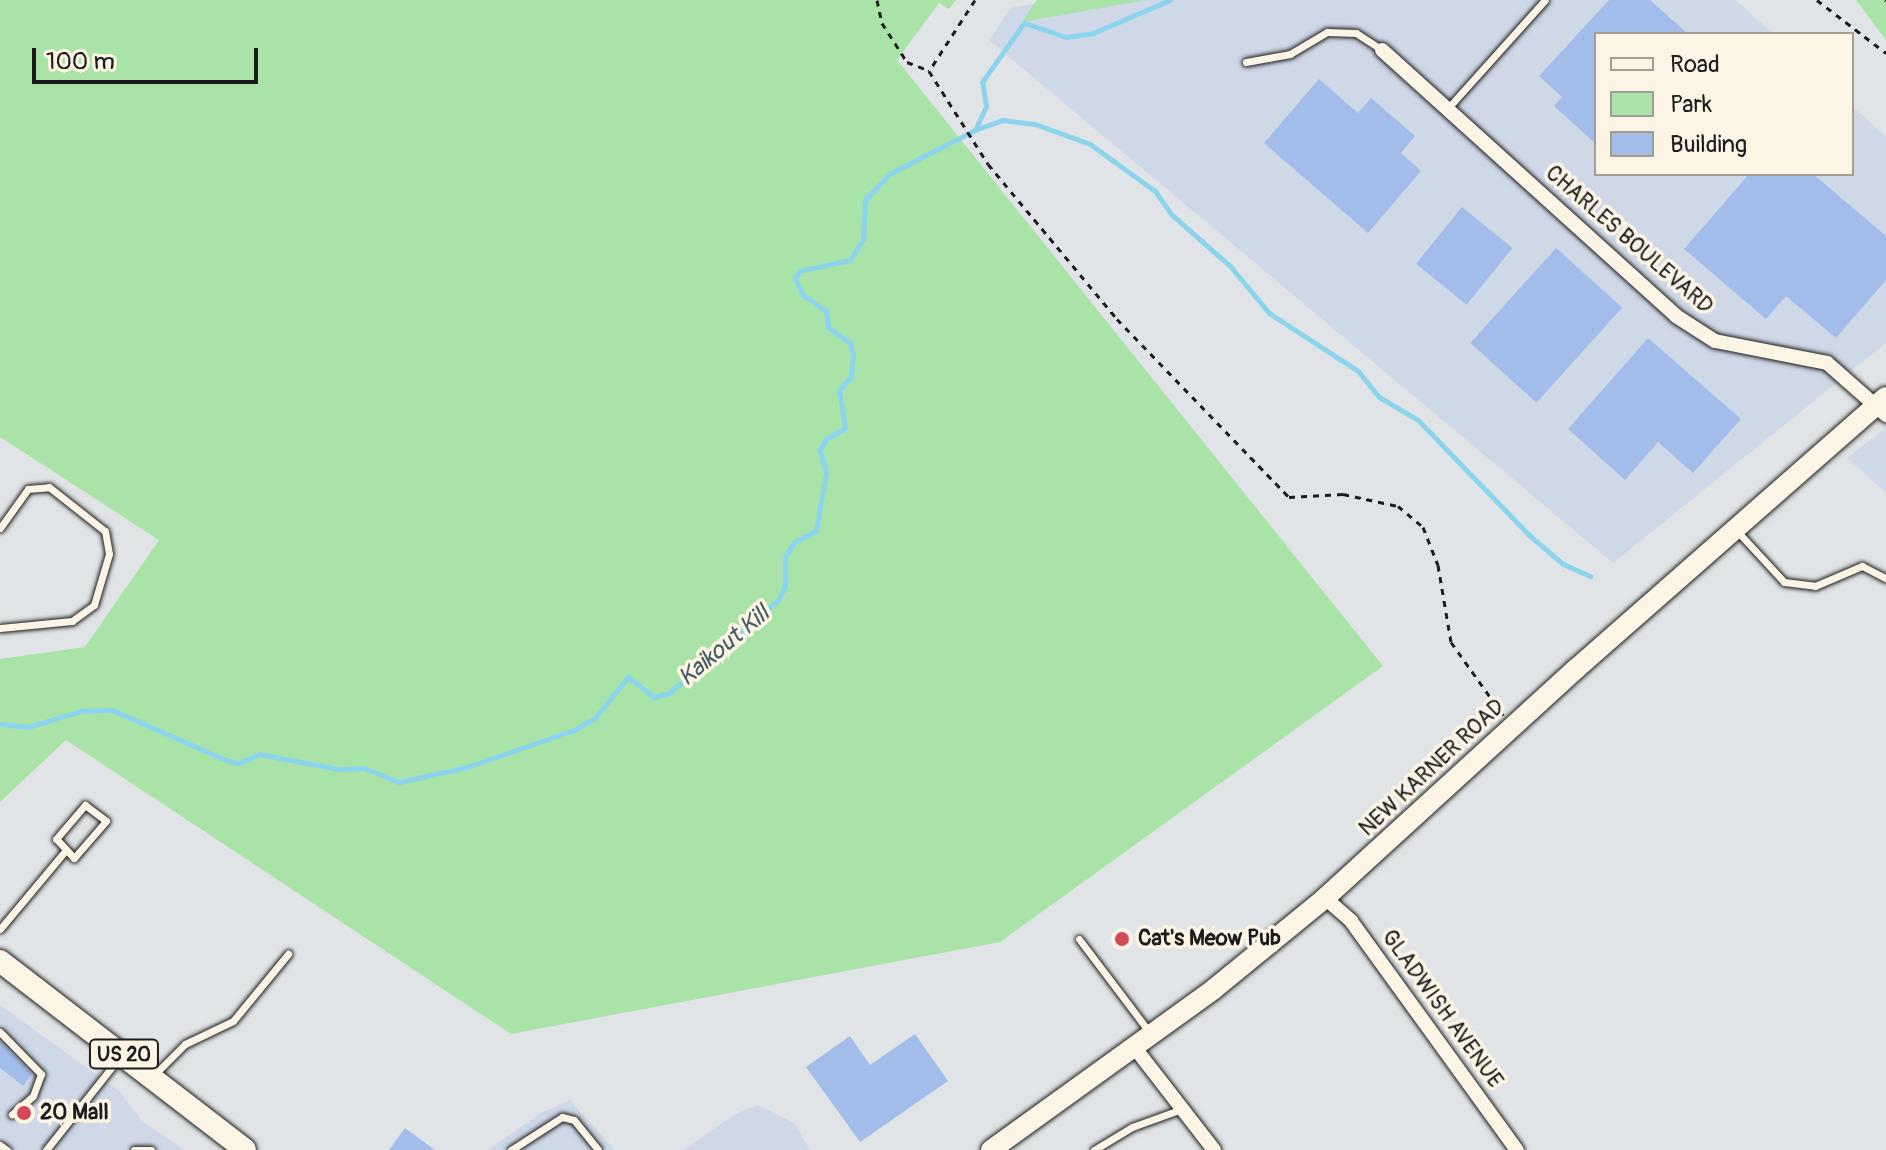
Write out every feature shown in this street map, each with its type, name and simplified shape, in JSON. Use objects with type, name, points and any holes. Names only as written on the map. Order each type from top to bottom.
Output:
[{"type":"main road","name":"NEW KARNER ROAD","points":[[991,1150],[1143,1041],[1325,898],[1735,530],[1883,406]]},
{"type":"main road","name":"US 20","points":[[0,961],[245,1150]]},
{"type":"street","name":"CHARLES BOULEVARD","points":[[1382,50],[1676,316],[1715,341],[1827,363],[1883,406]]},
{"type":"street","name":"GLADWISH AVENUE","points":[[1325,898],[1351,921],[1517,1150]]},
{"type":"street","points":[[1143,1041],[1182,1109],[1214,1150]]},
{"type":"lane","points":[[1448,108],[1545,0]]},
{"type":"lane","points":[[1246,62],[1290,54],[1327,32],[1356,33],[1382,50]]},
{"type":"lane","points":[[0,528],[28,489],[49,487],[105,531],[109,554],[94,605],[72,621],[0,628]]},
{"type":"lane","points":[[1735,530],[1784,582],[1815,586],[1862,566],[1886,578]]},
{"type":"lane","points":[[85,805],[106,821],[74,858],[65,851],[56,839],[85,805]]},
{"type":"lane","points":[[0,929],[65,851]]},
{"type":"lane","points":[[1079,939],[1143,1041]]},
{"type":"lane","points":[[152,1076],[185,1044],[233,1021],[288,954]]},
{"type":"lane","points":[[0,1032],[41,1074],[33,1096],[12,1114]]},
{"type":"lane","points":[[46,1150],[123,1053]]},
{"type":"lane","points":[[1094,1150],[1132,1127],[1182,1109]]},
{"type":"lane","points":[[511,1150],[562,1117],[574,1120],[598,1150]]},
{"type":"lane","points":[[0,1145],[7,1150]]},
{"type":"lane","points":[[134,1150],[151,1150]]},
{"type":"path","points":[[877,0],[882,23],[907,62],[929,71],[988,164],[1097,296],[1189,389],[1250,462],[1289,497],[1343,494],[1398,506],[1423,527],[1444,590],[1451,642],[1512,727]]},
{"type":"path","points":[[929,71],[975,0]]},
{"type":"path","points":[[1817,0],[1886,53]]},
{"type":"shaded area","points":[[1055,0],[1736,0],[1771,32],[1594,32],[1594,176],[1854,176],[1854,108],[1886,137],[1886,343],[1613,563],[989,40],[1011,8]]},
{"type":"shaded area","points":[[1886,428],[1886,493],[1847,458]]},
{"type":"shaded area","points":[[0,1005],[119,1091],[144,1123],[185,1150],[0,1150]]},
{"type":"shaded area","points":[[570,1100],[615,1150],[488,1150],[541,1113]]},
{"type":"shaded area","points":[[758,1105],[795,1124],[810,1150],[683,1150],[737,1113]]},
{"type":"green space","points":[[0,0],[956,0],[949,9],[939,3],[897,60],[1383,666],[1000,942],[511,1034],[66,740],[0,802],[0,659],[85,647],[159,540],[0,437]]},
{"type":"green space","points":[[1037,0],[1146,0],[1022,22]]},
{"type":"green space","points":[[1856,0],[1886,0],[1886,40]]},
{"type":"building","points":[[1609,0],[1650,0],[1686,32],[1594,32],[1594,142],[1554,106],[1562,97],[1539,76]]},
{"type":"building","points":[[1319,79],[1358,113],[1371,98],[1415,136],[1401,153],[1421,171],[1368,233],[1264,143]]},
{"type":"building","points":[[1747,176],[1815,176],[1886,236],[1886,280],[1836,338],[1786,296],[1766,319],[1684,249]]},
{"type":"building","points":[[1462,207],[1513,248],[1467,305],[1416,264]]},
{"type":"building","points":[[1556,248],[1622,308],[1536,403],[1470,343]]},
{"type":"building","points":[[1648,338],[1741,419],[1693,473],[1658,442],[1625,480],[1568,429]]},
{"type":"building","points":[[915,1034],[948,1081],[860,1142],[806,1067],[850,1036],[870,1065]]},
{"type":"building","points":[[0,1041],[32,1074],[23,1086],[0,1068]]},
{"type":"building","points":[[405,1128],[435,1150],[389,1150]]},
{"type":"waterway","name":"Kaikout Kill","points":[[0,724],[28,727],[81,711],[112,710],[228,761],[239,763],[259,754],[338,769],[364,768],[399,782],[467,767],[574,730],[595,718],[628,677],[654,697],[669,693],[778,600],[785,586],[785,557],[794,542],[816,531],[826,473],[820,450],[826,439],[845,428],[839,390],[851,377],[853,354],[850,343],[828,327],[826,311],[803,295],[795,278],[799,271],[850,260],[863,239],[865,200],[889,174],[975,130],[986,106],[982,82],[1024,23],[1066,37],[1093,33],[1170,0]]},
{"type":"waterway","points":[[975,130],[1002,120],[1035,124],[1090,144],[1155,191],[1171,214],[1230,266],[1269,313],[1358,371],[1379,397],[1418,420],[1529,535],[1563,564],[1590,576]]},
{"type":"place","name":"Cat's Meow Pub","points":[[1122,939]]},
{"type":"place","name":"20 Mall","points":[[24,1113]]}]
